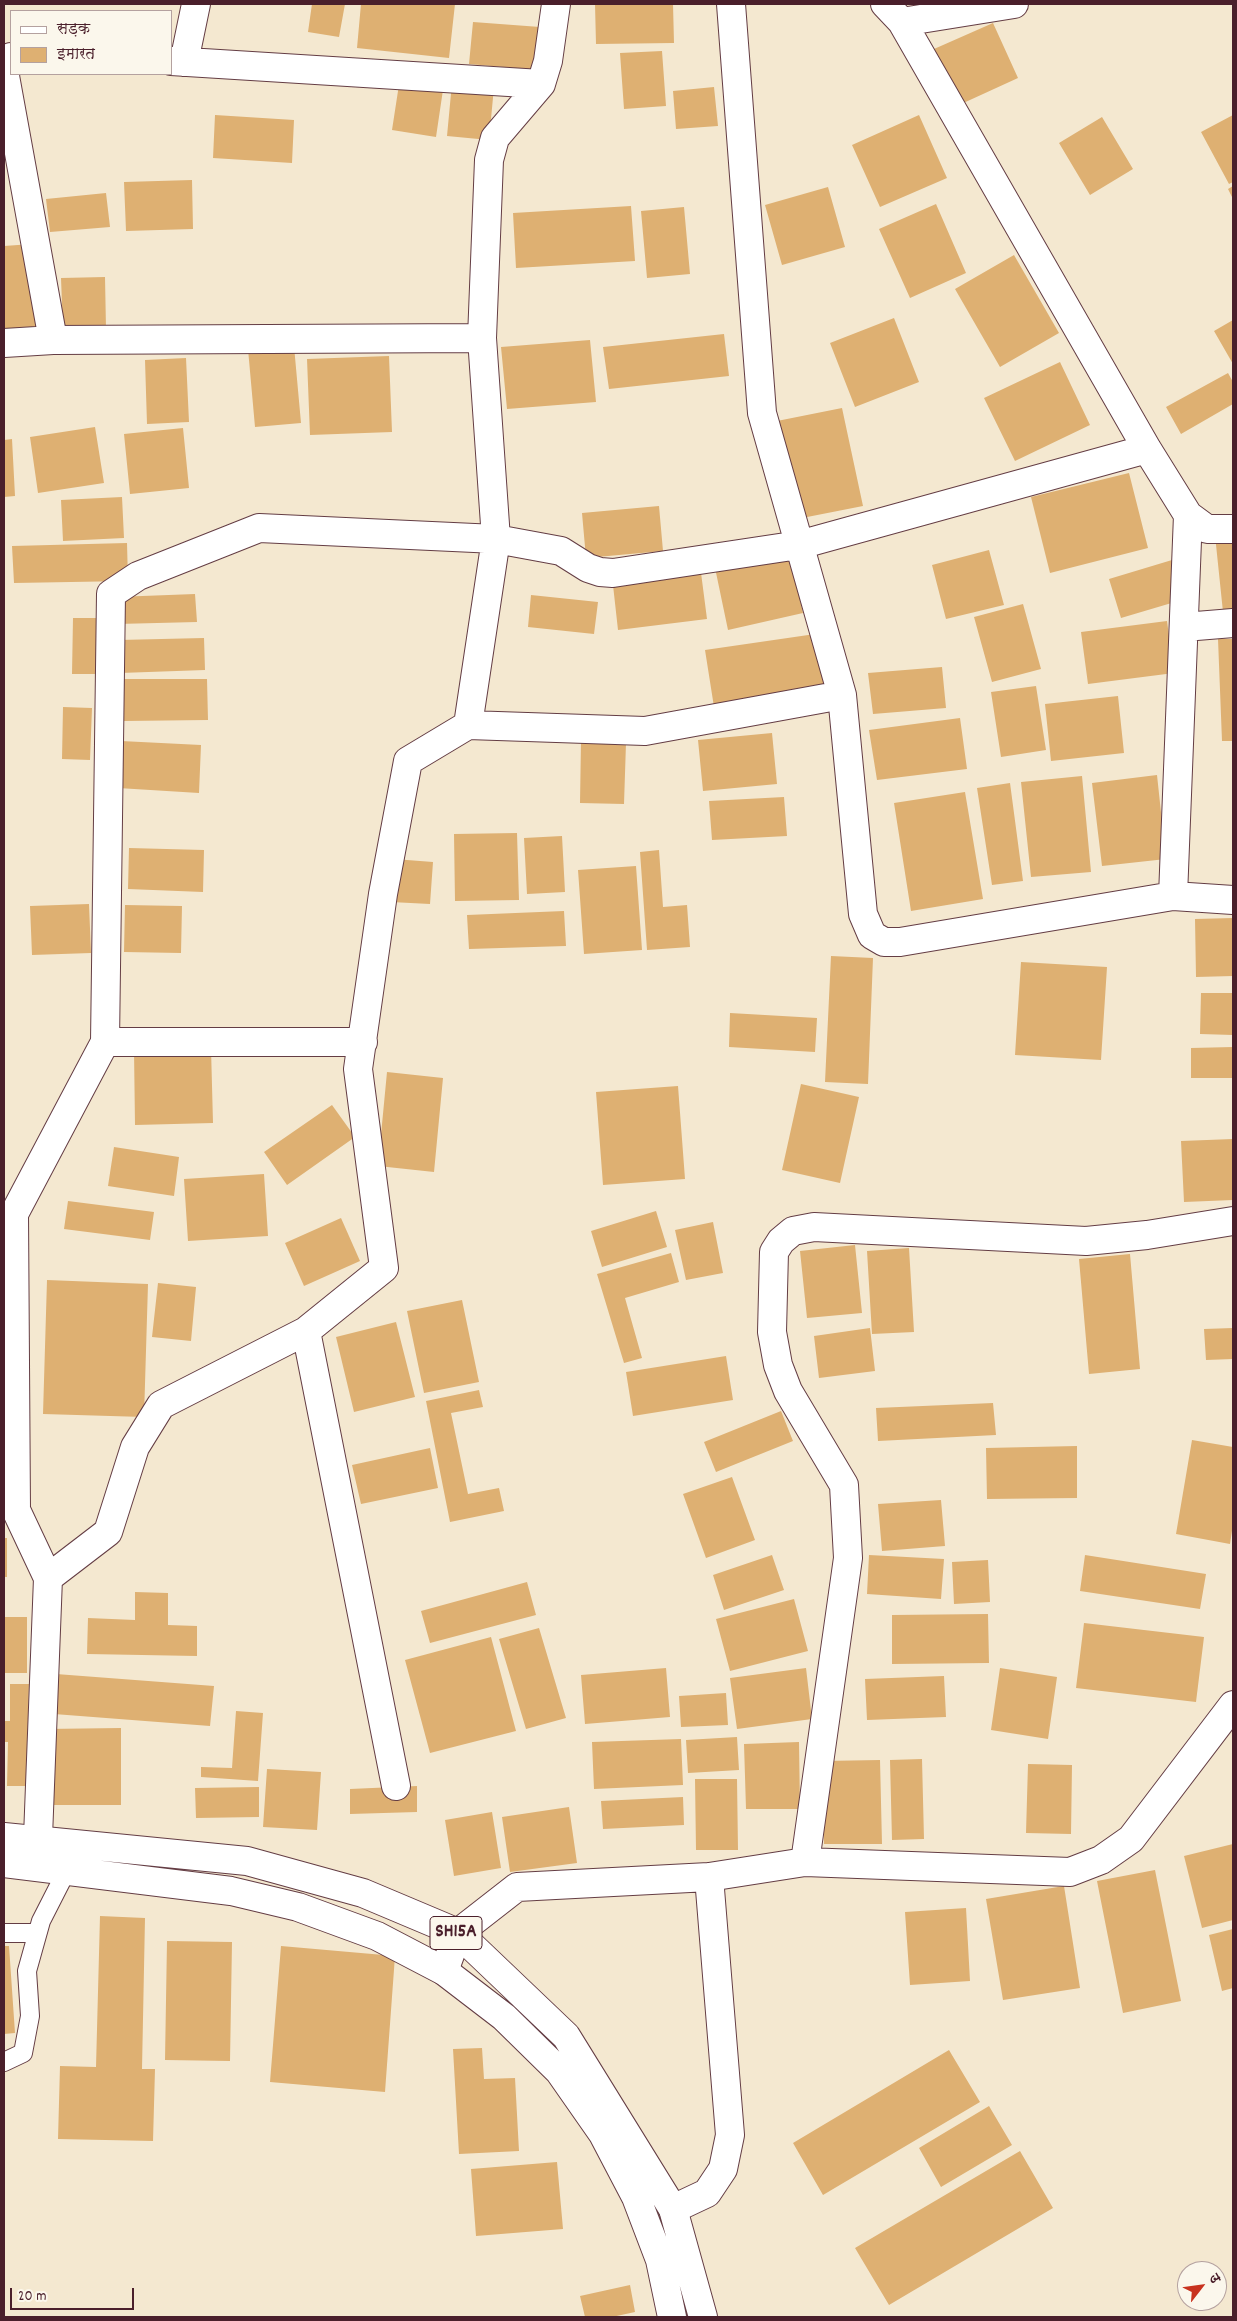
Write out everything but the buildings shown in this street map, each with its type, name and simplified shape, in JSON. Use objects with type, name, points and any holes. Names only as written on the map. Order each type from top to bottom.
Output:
[{"type":"street","points":[[196,4],[178,61],[541,84]]},
{"type":"street","points":[[468,725],[496,539],[482,338],[489,160],[495,138],[541,84],[548,61],[556,4]]},
{"type":"street","points":[[731,4],[762,413],[842,695],[863,914],[872,934],[884,942],[900,942],[1173,896],[1233,900]]},
{"type":"street","points":[[1014,4],[894,13],[1147,449],[1188,515],[1207,529],[1233,529]]},
{"type":"street","points":[[10,58],[7,61],[5,76],[53,340]]},
{"type":"street","points":[[4,343],[53,340],[482,338]]},
{"type":"street","points":[[37,1854],[48,1578],[16,1510],[9,1208],[105,1042],[111,594],[138,576],[259,528],[496,539],[561,550],[588,568],[600,572],[613,572],[799,546],[1147,449]]},
{"type":"street","points":[[1173,896],[1188,515]]},
{"type":"street","points":[[1184,627],[1233,622]]},
{"type":"street","points":[[48,1578],[108,1532],[135,1447],[161,1405],[306,1332],[384,1268],[358,1069],[383,894],[408,761],[468,725],[645,731],[842,695]]},
{"type":"street","points":[[105,1042],[362,1042]]},
{"type":"street","points":[[805,1862],[848,1558],[844,1484],[788,1391],[778,1365],[772,1332],[774,1252],[781,1241],[793,1231],[814,1227],[1086,1241],[1147,1235],[1233,1221]]},
{"type":"street","points":[[306,1332],[396,1786]]},
{"type":"street","points":[[444,1971],[458,1934],[517,1887],[709,1877],[805,1862],[1070,1872],[1101,1860],[1131,1839],[1233,1704]]},
{"type":"street","name":"SH15A","points":[[4,1837],[67,1870],[231,1891],[298,1906],[377,1936],[444,1971],[504,2017],[559,2071],[603,2134],[636,2197],[660,2260],[672,2317]]},
{"type":"street","name":"SH15A","points":[[4,1863],[37,1854],[247,1861],[363,1893],[458,1934],[566,2036],[672,2209],[703,2317]]},
{"type":"street","points":[[672,2209],[707,2192],[723,2168],[730,2135],[709,1877]]},
{"type":"lane","points":[[4,2062],[23,2053],[30,2016],[27,1971],[37,1933],[54,1893],[67,1870]]},
{"type":"lane","points":[[4,1933],[37,1933]]}]
